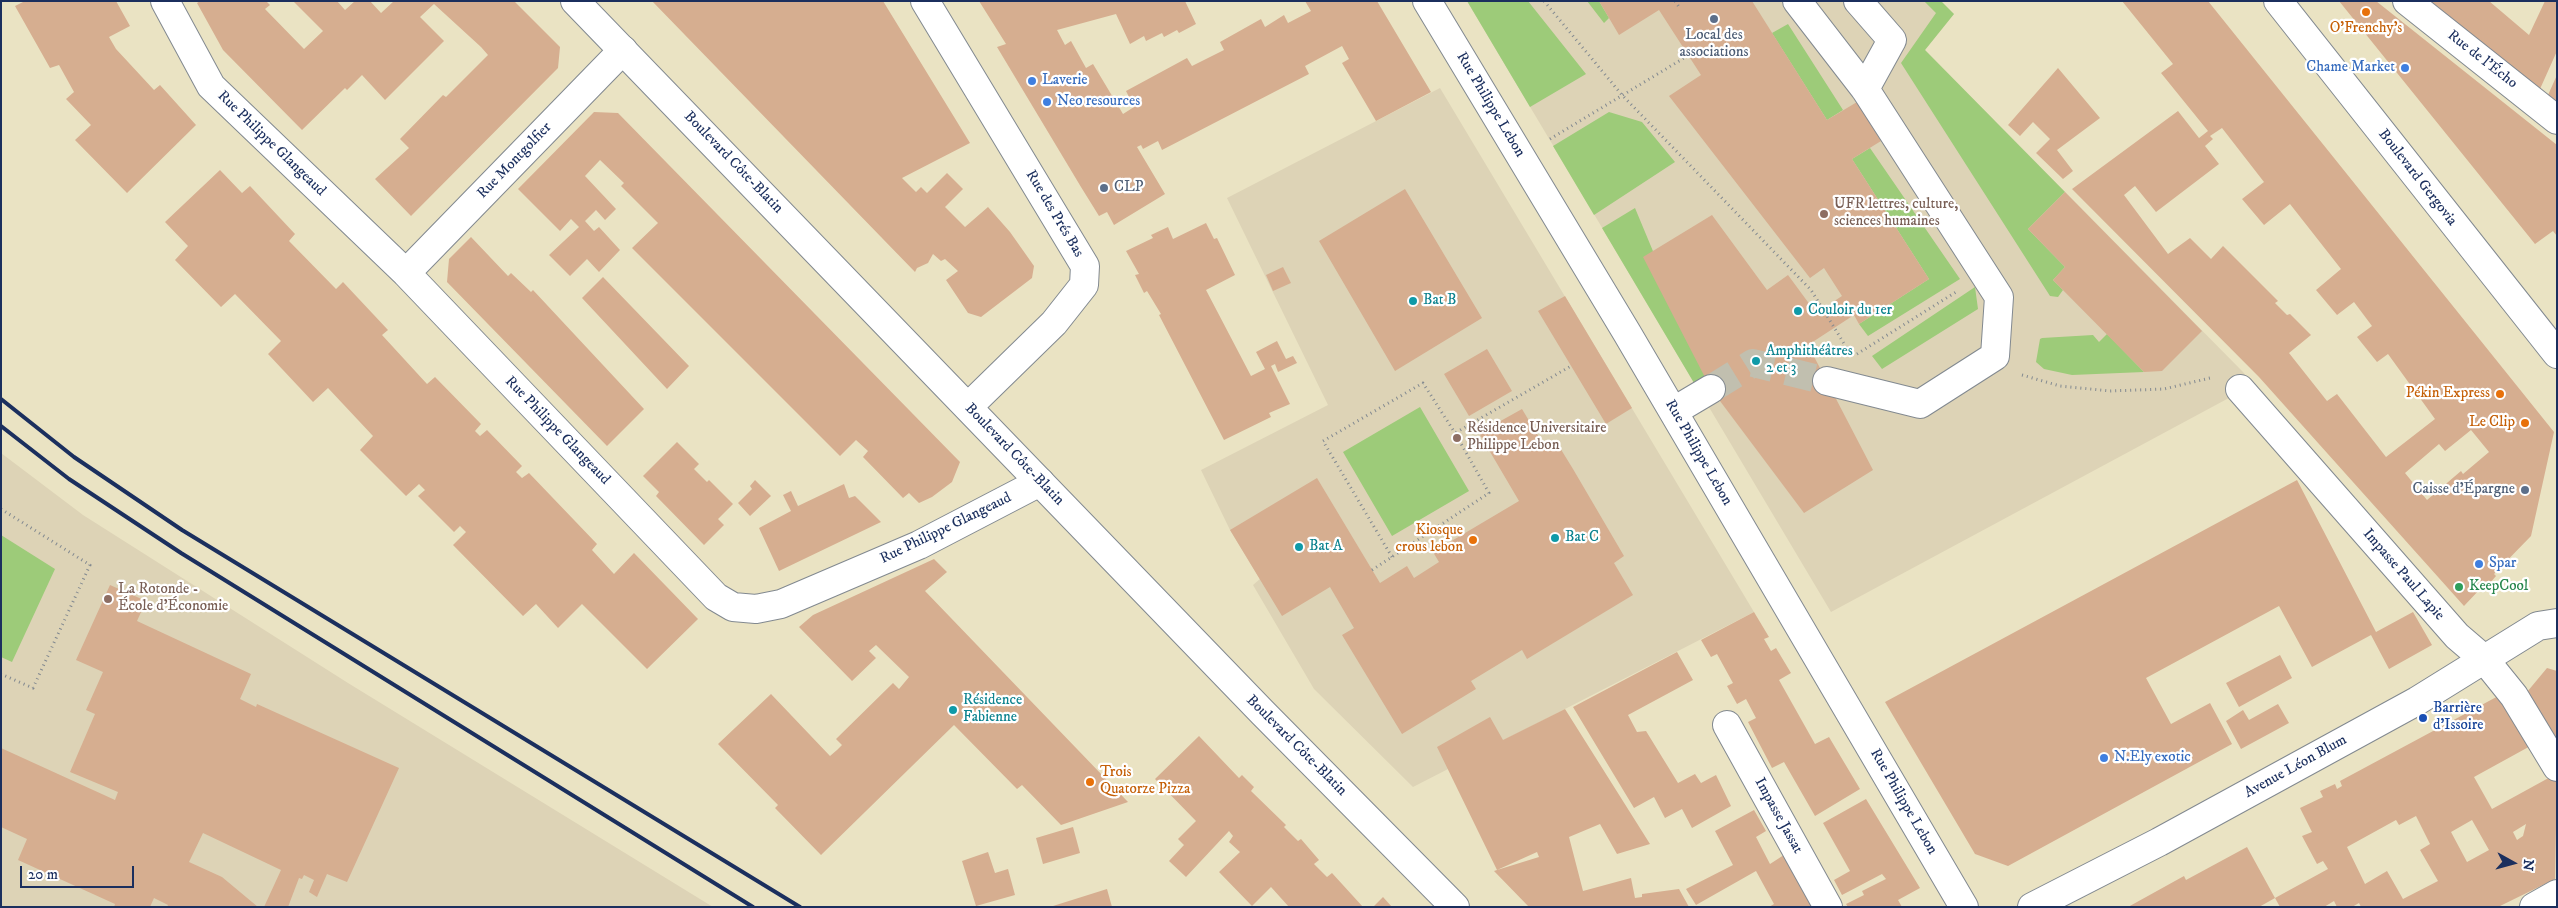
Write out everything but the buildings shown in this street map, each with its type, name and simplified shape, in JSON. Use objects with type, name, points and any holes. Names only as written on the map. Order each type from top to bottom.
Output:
[{"type":"street","name":"Rue Philippe Glangeaud","points":[[166,1],[211,86],[406,273],[716,597],[733,607],[756,610],[781,604],[919,545],[1040,482]]},
{"type":"street","name":"Boulevard Côte-Blatin","points":[[575,1],[1454,907]]},
{"type":"street","name":"Rue des Prés Bas","points":[[926,1],[1085,266],[1084,285],[1054,323],[968,407]]},
{"type":"street","name":"Rue Philippe Lebon","points":[[1428,1],[1674,411],[1964,907]]},
{"type":"street","points":[[1797,1],[1865,89],[1999,297],[1995,356],[1920,404],[1827,381]]},
{"type":"street","points":[[1858,1],[1892,40],[1865,89]]},
{"type":"street","name":"Boulevard Gergovia","points":[[2278,1],[2557,354]]},
{"type":"street","name":"Rue de l'Écho","points":[[2407,1],[2557,120]]},
{"type":"street","name":"Rue Montgolfier","points":[[406,273],[623,50]]},
{"type":"street","points":[[1674,411],[1711,389]]},
{"type":"street","name":"Impasse Paul Lapie","points":[[2240,389],[2457,636],[2485,660],[2514,696],[2557,767]]},
{"type":"street","name":"Avenue Léon Blum","points":[[2032,907],[2273,780],[2416,701],[2550,619]]},
{"type":"street","name":"Impasse Jassat","points":[[1727,725],[1828,907]]},
{"type":"street","points":[[2534,907],[2557,894]]},
{"type":"path","points":[[1544,1],[1622,95],[1811,290],[1852,357],[1984,274]]},
{"type":"path","points":[[1675,1],[1679,7]]},
{"type":"path","points":[[1543,143],[1688,55]]},
{"type":"path","points":[[1995,356],[2015,373],[2060,386],[2110,391],[2164,389],[2228,374],[2240,389]]},
{"type":"path","points":[[1455,433],[1571,366]]},
{"type":"path","points":[[1372,570],[1392,557],[1489,493],[1455,433],[1423,383],[1324,441],[1392,557]]},
{"type":"path","points":[[1,509],[90,565],[32,688],[1,674]]},
{"type":"shaded area","points":[[1467,1],[1941,1],[1954,14],[1925,50],[2243,372],[2253,385],[1831,612]]},
{"type":"shaded area","name":"Résidence Universitaire Philippe Lebon","points":[[1440,88],[1754,612],[1413,787],[1314,689],[1253,585],[1260,579],[1230,530],[1201,470],[1328,405],[1227,198]]},
{"type":"shaded area","name":"La Rotonde - École d'Économie","points":[[1,453],[83,515],[348,683],[713,907],[1,907]]},
{"type":"green space","points":[[1467,1],[1528,1],[1586,74],[1530,107]]},
{"type":"green space","points":[[1587,1],[1599,1],[1609,18],[1604,23]]},
{"type":"green space","points":[[1924,1],[1941,1],[1954,14],[1925,50],[2065,192],[2028,229],[2065,267],[2053,280],[2063,290],[2058,297],[2050,296],[1901,63],[1936,13]]},
{"type":"green space","points":[[1788,24],[1843,110],[1827,120],[1772,33]]},
{"type":"green space","points":[[1609,112],[1642,122],[1675,162],[1594,215],[1553,146]]},
{"type":"green space","points":[[1870,148],[1960,279],[1868,336],[1859,324],[1929,279],[1852,159]]},
{"type":"green space","points":[[1635,208],[1705,376],[1694,383],[1602,228]]},
{"type":"green space","points":[[1975,287],[1978,309],[1882,369],[1872,356]]},
{"type":"green space","points":[[2107,334],[2144,372],[2072,375],[2044,369],[2036,362],[2040,339],[2042,338],[2093,335],[2099,342]]},
{"type":"green space","points":[[1420,407],[1469,491],[1392,536],[1343,452]]},
{"type":"green space","points":[[1,535],[55,569],[12,662],[1,657]]},
{"type":"tunnel","points":[[1711,389],[1753,363],[1827,381]]},
{"type":"railway","points":[[1,399],[74,457],[182,530],[800,907]]},
{"type":"railway","points":[[1,426],[69,479],[181,553],[753,907]]},
{"type":"place","name":"O'Frenchy's","points":[[2366,12]]},
{"type":"place","name":"Local des associations","points":[[1714,19]]},
{"type":"place","name":"Chame Market","points":[[2405,68]]},
{"type":"place","name":"Laverie","points":[[1032,81]]},
{"type":"place","name":"Neo resources","points":[[1047,102]]},
{"type":"place","name":"CLP","points":[[1104,188]]},
{"type":"place","name":"UFR lettres, culture, sciences humaines","points":[[1824,214]]},
{"type":"place","name":"Bat B","points":[[1413,301]]},
{"type":"place","name":"Couloir du 1er","points":[[1798,311]]},
{"type":"place","name":"Amphithéâtres 2 et 3","points":[[1756,361]]},
{"type":"place","name":"Pékin Express","points":[[2500,394]]},
{"type":"place","name":"Le Clip","points":[[2525,423]]},
{"type":"place","name":"Résidence Universitaire Philippe Lebon","points":[[1457,438]]},
{"type":"place","name":"Caisse d'Épargne","points":[[2525,490]]},
{"type":"place","name":"Bat C","points":[[1555,538]]},
{"type":"place","name":"Kiosque crous lebon","points":[[1473,540]]},
{"type":"place","name":"Bat A","points":[[1299,547]]},
{"type":"place","name":"Spar","points":[[2479,564]]},
{"type":"place","name":"KeepCool","points":[[2459,587]]},
{"type":"place","name":"La Rotonde - École d'Économie","points":[[108,599]]},
{"type":"place","name":"Résidence Fabienne","points":[[953,710]]},
{"type":"place","name":"Barrière d'Issoire","points":[[2423,718]]},
{"type":"place","name":"N.Ely exotic","points":[[2104,758]]},
{"type":"place","name":"Trois Quatorze Pizza","points":[[1090,782]]}]
